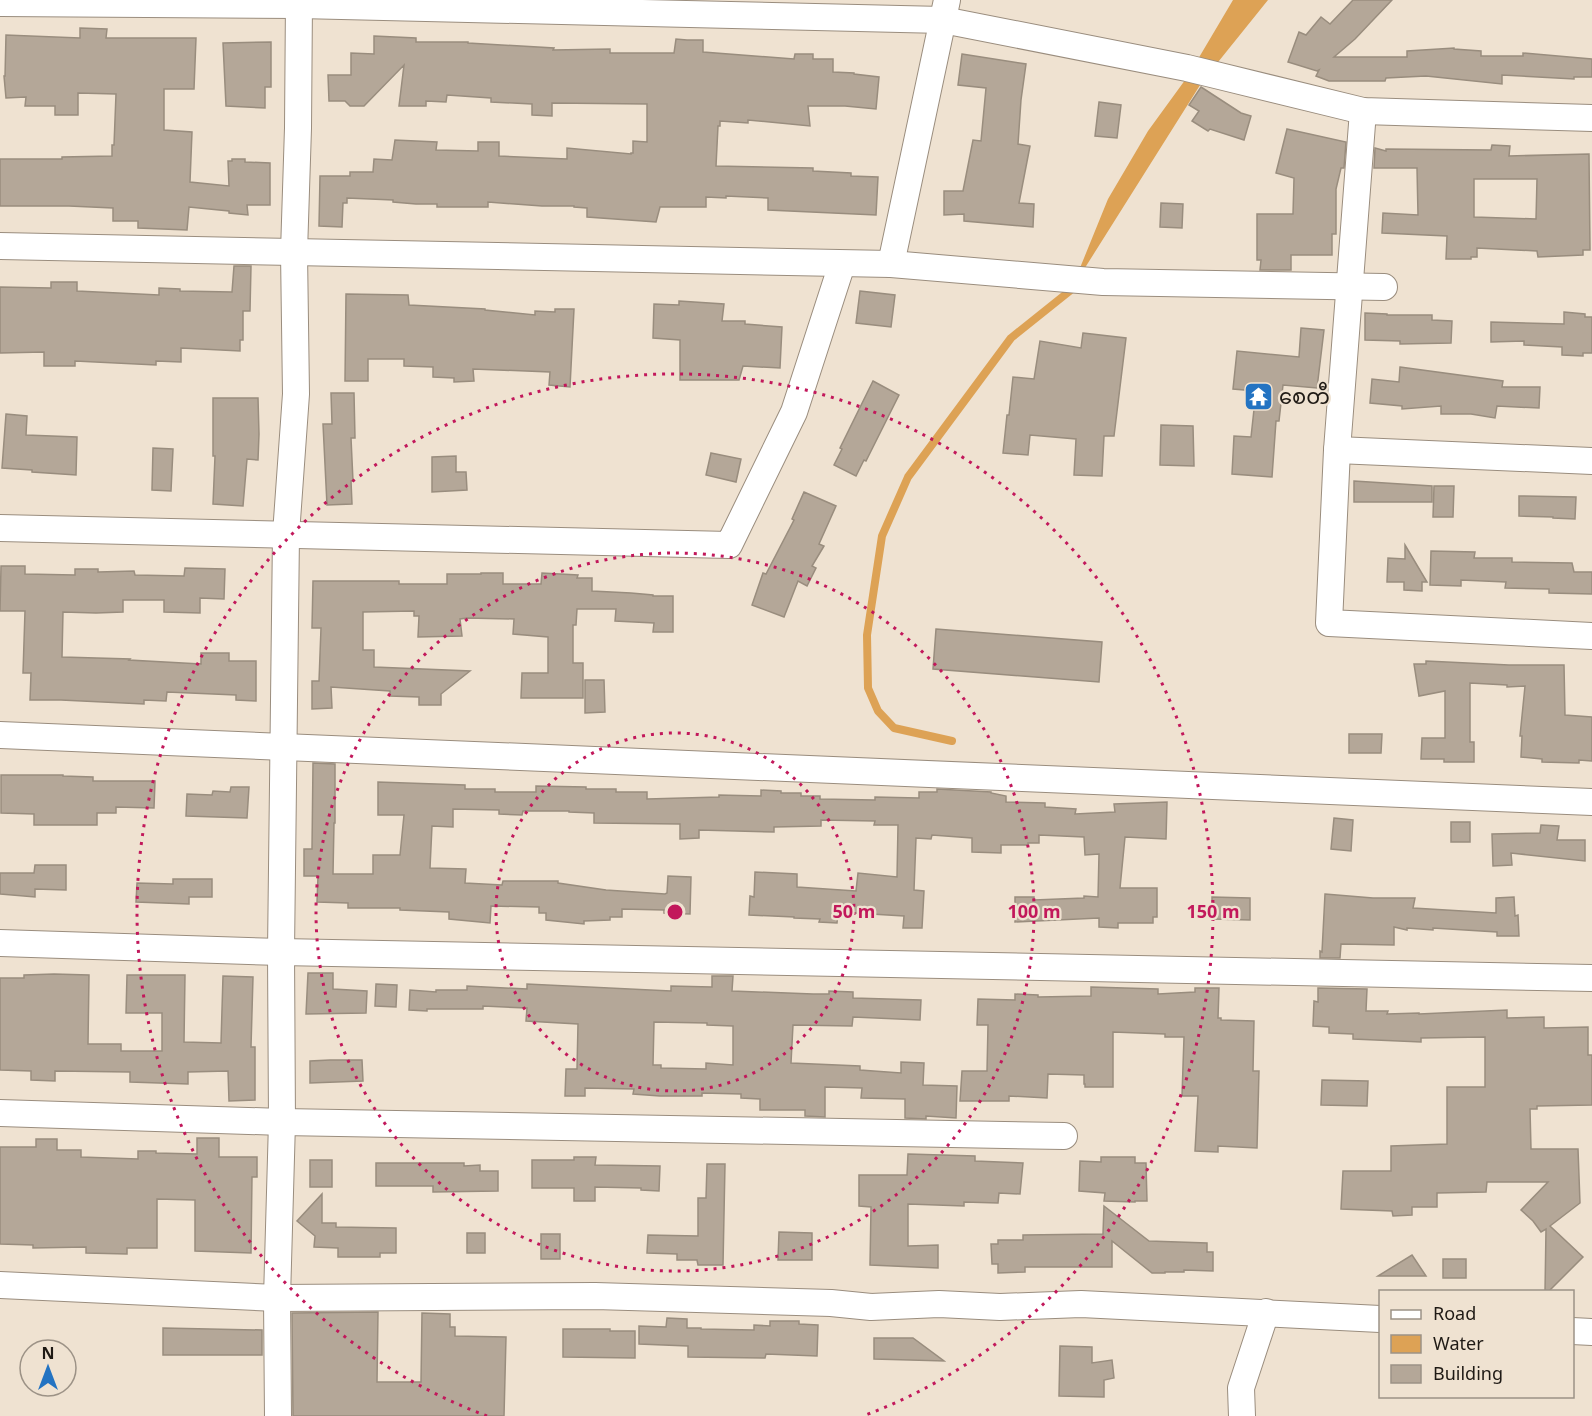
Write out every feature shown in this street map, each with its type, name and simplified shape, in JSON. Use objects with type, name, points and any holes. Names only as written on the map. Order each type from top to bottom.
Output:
[{"type":"street","points":[[0,3],[299,2],[945,10],[1364,111],[1592,118]]},
{"type":"street","points":[[278,1416],[277,1298],[282,1122],[281,952],[286,534],[296,394],[294,252],[299,2]]},
{"type":"street","points":[[891,264],[945,10]]},
{"type":"street","points":[[1364,111],[1337,450],[1329,622],[1592,636]]},
{"type":"street","points":[[0,246],[891,264],[1103,282],[1384,287]]},
{"type":"street","points":[[0,528],[729,545],[794,412],[842,264]]},
{"type":"street","points":[[1337,450],[1592,461]]},
{"type":"street","points":[[0,735],[1592,802]]},
{"type":"street","points":[[0,943],[281,952],[1592,978]]},
{"type":"street","points":[[0,1113],[282,1122],[1064,1136]]},
{"type":"street","points":[[0,1285],[277,1298],[595,1296],[831,1303],[871,1307],[939,1304],[1000,1307],[1082,1304],[1379,1319]]},
{"type":"street","points":[[1242,1416],[1241,1388],[1266,1312]]},
{"type":"street","points":[[1574,1331],[1592,1332]]},
{"type":"water","points":[[1233,0],[1268,0],[1202,82],[1071,290],[1108,199],[1148,131],[1188,76]]},
{"type":"building","points":[[1353,0],[1392,0],[1355,39],[1334,57],[1407,57],[1407,51],[1454,48],[1481,51],[1481,56],[1523,56],[1523,53],[1592,59],[1592,77],[1574,77],[1574,79],[1502,75],[1502,84],[1426,76],[1386,78],[1385,81],[1329,81],[1316,76],[1319,70],[1288,62],[1299,32],[1306,35],[1321,17],[1330,24]]},
{"type":"building","points":[[80,28],[107,29],[106,38],[196,38],[194,89],[164,89],[164,130],[192,132],[190,182],[229,186],[228,161],[245,159],[245,162],[270,163],[270,205],[247,205],[248,215],[189,207],[187,230],[138,228],[138,221],[113,221],[113,208],[0,206],[0,159],[112,156],[116,94],[78,93],[78,115],[55,115],[55,106],[25,106],[26,97],[6,98],[4,76],[6,35],[80,38]]},
{"type":"building","points":[[374,36],[416,38],[416,42],[468,42],[554,48],[553,50],[610,49],[610,53],[674,53],[676,39],[703,40],[703,52],[794,59],[795,54],[813,54],[813,59],[833,59],[833,72],[879,77],[876,109],[808,106],[810,126],[748,120],[748,123],[720,121],[716,166],[813,168],[813,171],[878,177],[876,215],[768,210],[768,198],[726,196],[726,198],[706,197],[706,207],[660,207],[656,222],[587,217],[587,208],[574,206],[488,202],[488,207],[437,207],[437,204],[347,198],[347,203],[343,203],[342,227],[319,226],[320,176],[350,176],[350,172],[373,172],[374,159],[392,160],[395,140],[437,142],[436,150],[478,151],[478,142],[499,142],[499,156],[567,159],[567,148],[631,154],[633,153],[633,141],[647,142],[647,104],[552,103],[552,116],[532,115],[532,104],[491,102],[491,98],[447,95],[446,102],[426,101],[426,106],[399,106],[404,65],[364,106],[350,106],[345,101],[329,101],[328,75],[351,75],[351,53],[374,54]]},
{"type":"building","points":[[271,42],[271,87],[265,87],[265,108],[226,106],[223,43]]},
{"type":"building","points":[[962,54],[1026,64],[1018,144],[1030,146],[1019,203],[1034,204],[1033,227],[964,221],[964,214],[944,215],[944,191],[963,191],[973,140],[981,141],[986,88],[958,85]]},
{"type":"building","points":[[1201,87],[1241,113],[1251,116],[1244,140],[1210,129],[1208,131],[1192,121],[1199,111],[1189,105]]},
{"type":"building","points":[[1099,102],[1121,105],[1117,138],[1095,136]]},
{"type":"building","points":[[1287,129],[1346,142],[1344,168],[1341,168],[1336,189],[1336,234],[1332,234],[1332,255],[1291,255],[1291,270],[1260,270],[1261,260],[1257,260],[1257,214],[1293,214],[1294,178],[1276,173]]},
{"type":"building","points":[[1492,145],[1510,146],[1509,156],[1589,154],[1590,250],[1583,250],[1583,255],[1538,257],[1537,251],[1477,248],[1477,257],[1446,259],[1447,236],[1382,233],[1383,213],[1418,215],[1417,168],[1374,168],[1375,148],[1386,151],[1386,149],[1491,150]],"holes":[[[1474,179],[1537,179],[1536,219],[1474,217]]]},
{"type":"building","points":[[1161,203],[1183,204],[1182,228],[1160,227]]},
{"type":"building","points":[[234,266],[251,266],[250,311],[243,311],[243,340],[240,340],[240,351],[181,348],[181,362],[156,361],[156,365],[75,361],[75,366],[44,366],[44,352],[0,353],[0,287],[51,288],[51,282],[77,282],[77,291],[159,295],[159,288],[180,289],[180,291],[232,292]]},
{"type":"building","points":[[860,291],[895,295],[891,327],[856,323]]},
{"type":"building","points":[[346,294],[408,295],[409,305],[485,309],[535,315],[535,311],[555,312],[555,309],[574,309],[570,387],[549,385],[550,372],[473,369],[474,381],[454,382],[454,378],[433,377],[433,367],[404,366],[404,359],[368,359],[368,381],[345,381]]},
{"type":"building","points":[[679,301],[724,304],[722,321],[745,321],[745,324],[782,327],[780,368],[743,366],[739,380],[680,380],[680,340],[653,338],[654,304],[679,305]]},
{"type":"building","points":[[1564,312],[1592,317],[1592,353],[1583,353],[1583,356],[1562,355],[1562,347],[1524,345],[1524,341],[1491,342],[1491,322],[1564,324]]},
{"type":"building","points":[[1365,313],[1432,315],[1432,320],[1452,321],[1451,343],[1400,344],[1400,341],[1365,340]]},
{"type":"building","points":[[1301,328],[1324,330],[1317,388],[1283,385],[1279,421],[1276,421],[1272,477],[1232,474],[1234,436],[1251,437],[1256,391],[1233,389],[1237,351],[1299,357]]},
{"type":"building","points":[[1083,333],[1126,338],[1114,436],[1104,436],[1102,476],[1074,475],[1076,439],[1030,435],[1028,455],[1003,453],[1013,377],[1034,379],[1040,341],[1081,348]]},
{"type":"building","points":[[1400,367],[1503,381],[1502,387],[1540,387],[1539,408],[1497,406],[1495,418],[1471,414],[1441,414],[1441,406],[1402,409],[1402,406],[1370,403],[1372,379],[1399,382]]},
{"type":"building","points":[[873,381],[899,395],[856,476],[834,465]]},
{"type":"building","points":[[331,393],[354,393],[355,438],[351,438],[352,504],[327,505],[323,424],[332,424]]},
{"type":"building","points":[[213,398],[258,398],[258,460],[247,459],[243,506],[213,504],[215,456],[213,456]]},
{"type":"building","points":[[6,414],[27,416],[26,435],[77,437],[76,475],[2,468]]},
{"type":"building","points":[[1161,425],[1193,426],[1194,466],[1160,465]]},
{"type":"building","points":[[153,448],[173,449],[171,491],[152,490]]},
{"type":"building","points":[[711,453],[741,459],[736,482],[706,475]]},
{"type":"building","points":[[456,456],[456,472],[466,472],[467,490],[432,492],[432,457]]},
{"type":"building","points":[[1354,481],[1432,486],[1432,502],[1354,502]]},
{"type":"building","points":[[1434,486],[1454,486],[1453,517],[1433,517]]},
{"type":"building","points":[[804,492],[836,506],[819,544],[824,546],[812,566],[816,568],[807,586],[798,581],[784,617],[752,605],[763,573],[766,574],[794,520],[792,519]]},
{"type":"building","points":[[1519,496],[1576,497],[1575,519],[1519,516]]},
{"type":"building","points":[[1405,545],[1427,582],[1422,582],[1422,591],[1404,590],[1404,582],[1387,582],[1388,558],[1405,559]]},
{"type":"building","points":[[1431,551],[1475,552],[1474,558],[1512,558],[1512,562],[1572,563],[1574,572],[1592,572],[1592,594],[1549,593],[1549,589],[1505,588],[1506,582],[1461,580],[1461,586],[1430,585]]},
{"type":"building","points":[[1,566],[25,566],[25,574],[75,575],[75,569],[98,569],[98,572],[134,571],[135,575],[184,576],[185,568],[225,569],[224,599],[200,598],[200,613],[164,612],[164,600],[123,600],[123,612],[63,612],[62,657],[201,664],[201,653],[229,653],[229,661],[256,661],[256,701],[236,700],[236,695],[167,692],[166,701],[144,700],[144,704],[30,700],[31,673],[23,673],[25,611],[0,611]]},
{"type":"building","points":[[503,573],[503,584],[541,584],[542,573],[578,575],[577,578],[592,578],[592,591],[673,596],[673,632],[653,632],[654,623],[615,621],[616,609],[577,609],[576,625],[573,625],[573,663],[583,663],[583,698],[521,698],[522,673],[548,673],[548,637],[513,634],[514,619],[467,618],[460,619],[462,636],[418,637],[419,616],[414,616],[414,611],[363,612],[363,650],[374,650],[374,667],[470,671],[441,694],[441,705],[419,705],[419,697],[390,696],[390,691],[331,687],[332,708],[312,709],[312,681],[319,681],[321,628],[312,628],[313,581],[399,581],[399,584],[447,584],[447,574]]},
{"type":"building","points":[[936,629],[1102,642],[1099,682],[933,669]]},
{"type":"building","points":[[1426,661],[1564,665],[1565,715],[1592,717],[1592,761],[1542,762],[1542,759],[1521,757],[1522,736],[1520,736],[1525,686],[1507,687],[1507,685],[1470,683],[1470,742],[1474,742],[1474,762],[1421,759],[1422,738],[1445,738],[1445,691],[1419,696],[1414,664],[1426,664]]},
{"type":"building","points":[[585,680],[604,680],[605,712],[585,713]]},
{"type":"building","points":[[1349,734],[1382,734],[1381,753],[1349,753]]},
{"type":"building","points":[[313,763],[335,764],[333,874],[373,874],[373,855],[400,855],[404,815],[378,815],[378,782],[465,785],[465,789],[495,789],[495,792],[536,792],[536,786],[586,787],[586,789],[616,789],[616,792],[647,792],[647,799],[719,797],[719,795],[761,796],[761,790],[801,793],[801,796],[820,796],[820,799],[875,800],[875,797],[919,798],[919,792],[937,792],[937,789],[991,792],[1006,796],[1006,802],[1045,803],[1045,807],[1076,809],[1075,814],[1115,812],[1114,804],[1167,802],[1166,839],[1125,837],[1120,888],[1157,888],[1157,917],[1153,917],[1153,923],[1118,923],[1118,928],[1099,927],[1099,918],[1015,922],[1015,897],[1034,897],[1034,900],[1098,897],[1099,854],[1085,855],[1084,837],[1039,835],[1039,843],[1001,845],[1001,853],[972,852],[972,838],[932,835],[931,839],[916,838],[914,890],[924,891],[922,928],[903,928],[904,916],[838,912],[837,923],[819,922],[820,919],[749,915],[750,896],[754,897],[755,872],[797,874],[797,887],[856,891],[858,873],[897,877],[898,825],[874,825],[875,821],[821,820],[821,826],[774,827],[774,832],[699,830],[699,838],[680,839],[680,824],[594,823],[594,813],[569,811],[523,811],[522,815],[499,814],[499,810],[453,809],[453,827],[432,826],[430,868],[466,869],[465,883],[502,885],[503,881],[558,881],[558,883],[606,890],[665,894],[667,893],[668,876],[691,877],[690,914],[664,913],[664,910],[622,909],[622,917],[584,921],[584,924],[546,920],[546,913],[539,913],[539,907],[491,906],[490,923],[449,919],[449,912],[400,910],[400,908],[348,908],[348,903],[317,902],[318,876],[304,876],[304,849],[312,849]]},
{"type":"building","points":[[1,775],[63,775],[93,777],[93,781],[155,781],[154,808],[116,807],[116,813],[97,813],[97,825],[34,825],[34,814],[1,813]]},
{"type":"building","points":[[231,787],[249,787],[247,818],[186,816],[187,794],[212,795],[213,791],[230,792]]},
{"type":"building","points":[[1334,818],[1353,820],[1351,851],[1331,849]]},
{"type":"building","points":[[1451,822],[1470,822],[1470,842],[1451,842]]},
{"type":"building","points":[[1541,825],[1559,826],[1557,840],[1585,840],[1585,861],[1511,853],[1512,865],[1493,866],[1492,834],[1540,833]]},
{"type":"building","points":[[35,865],[66,865],[66,890],[35,889],[35,897],[0,894],[0,873],[34,873]]},
{"type":"building","points":[[173,879],[212,879],[212,897],[189,897],[189,904],[136,902],[137,883],[173,884]]},
{"type":"building","points":[[1325,894],[1373,898],[1415,898],[1413,908],[1496,913],[1496,898],[1514,897],[1519,936],[1497,936],[1497,932],[1433,928],[1433,930],[1407,928],[1407,930],[1394,927],[1394,945],[1341,944],[1340,958],[1320,958]]},
{"type":"building","points":[[1212,897],[1250,898],[1250,920],[1212,919]]},
{"type":"building","points":[[308,973],[333,973],[333,989],[367,991],[366,1013],[306,1014]]},
{"type":"building","points":[[54,974],[89,975],[88,1044],[121,1044],[121,1051],[162,1051],[162,1013],[126,1013],[127,975],[185,975],[184,1042],[221,1043],[223,976],[253,977],[251,1047],[255,1047],[255,1100],[229,1101],[228,1071],[188,1072],[188,1084],[130,1082],[130,1072],[55,1071],[55,1081],[31,1080],[31,1071],[0,1070],[0,978]]},
{"type":"building","points":[[712,976],[733,976],[732,991],[813,994],[829,994],[829,991],[853,992],[853,998],[921,1000],[920,1020],[853,1017],[852,1026],[793,1025],[791,1063],[860,1066],[860,1070],[901,1073],[901,1062],[924,1063],[923,1085],[957,1086],[956,1118],[926,1116],[926,1119],[905,1118],[905,1099],[861,1098],[862,1088],[825,1087],[825,1117],[805,1116],[805,1110],[760,1110],[760,1099],[741,1098],[741,1094],[702,1093],[702,1096],[660,1096],[633,1094],[634,1089],[585,1088],[585,1096],[565,1096],[566,1069],[577,1069],[578,1024],[526,1021],[527,1008],[483,1006],[483,1009],[409,1010],[410,990],[436,992],[436,990],[467,990],[467,986],[527,989],[527,984],[671,991],[671,986],[712,987]],"holes":[[[654,1022],[707,1023],[707,1025],[733,1026],[733,1065],[706,1063],[706,1069],[661,1068],[661,1065],[653,1065]]]},
{"type":"building","points":[[376,984],[397,985],[396,1007],[375,1006]]},
{"type":"building","points":[[1091,987],[1158,989],[1158,994],[1195,992],[1195,988],[1219,988],[1218,1018],[1254,1021],[1253,1071],[1259,1071],[1257,1148],[1218,1146],[1218,1152],[1195,1151],[1198,1096],[1182,1096],[1184,1037],[1113,1032],[1113,1087],[1085,1087],[1084,1075],[1048,1074],[1047,1098],[1009,1096],[1009,1101],[960,1101],[962,1071],[987,1071],[988,1025],[977,1025],[978,999],[1015,1000],[1015,994],[1038,995],[1038,997],[1091,996]]},
{"type":"building","points":[[1318,988],[1367,989],[1366,1011],[1388,1011],[1387,1014],[1419,1014],[1507,1010],[1507,1018],[1544,1017],[1544,1028],[1588,1027],[1588,1055],[1592,1055],[1592,1105],[1537,1106],[1537,1109],[1530,1109],[1531,1149],[1578,1149],[1580,1203],[1550,1226],[1583,1257],[1550,1290],[1545,1290],[1546,1229],[1541,1232],[1521,1210],[1548,1182],[1487,1182],[1486,1192],[1437,1193],[1437,1207],[1412,1207],[1412,1215],[1393,1216],[1392,1211],[1341,1209],[1343,1171],[1391,1171],[1391,1146],[1447,1144],[1447,1087],[1485,1087],[1485,1037],[1421,1038],[1421,1042],[1353,1039],[1353,1034],[1329,1033],[1329,1027],[1313,1026],[1314,1001],[1318,1002]]},
{"type":"building","points":[[362,1060],[363,1081],[310,1083],[310,1061]]},
{"type":"building","points":[[1322,1080],[1368,1081],[1367,1106],[1321,1105]]},
{"type":"building","points":[[197,1138],[219,1138],[219,1157],[257,1157],[257,1177],[252,1177],[251,1253],[195,1251],[195,1200],[157,1199],[157,1248],[127,1248],[127,1254],[86,1253],[86,1247],[33,1248],[33,1245],[0,1244],[0,1147],[36,1147],[36,1139],[57,1139],[57,1150],[81,1150],[81,1157],[138,1159],[138,1151],[197,1154]]},
{"type":"building","points":[[908,1154],[975,1156],[975,1161],[1023,1163],[1020,1194],[999,1193],[998,1203],[964,1202],[964,1206],[908,1204],[908,1246],[938,1245],[938,1268],[870,1265],[871,1207],[859,1206],[859,1175],[907,1175]]},
{"type":"building","points":[[574,1157],[596,1157],[595,1165],[660,1166],[659,1191],[641,1190],[641,1188],[595,1187],[595,1201],[574,1201],[574,1188],[532,1188],[532,1160],[574,1160]]},
{"type":"building","points":[[1101,1157],[1135,1157],[1135,1163],[1146,1163],[1147,1201],[1104,1201],[1105,1193],[1079,1191],[1080,1161],[1101,1162]]},
{"type":"building","points":[[310,1160],[332,1160],[332,1187],[310,1187]]},
{"type":"building","points":[[376,1163],[480,1165],[480,1171],[498,1171],[498,1191],[433,1192],[433,1186],[376,1186]]},
{"type":"building","points":[[707,1164],[725,1164],[723,1265],[698,1265],[697,1260],[677,1260],[677,1254],[647,1253],[648,1235],[698,1236],[698,1198],[706,1198]]},
{"type":"building","points":[[322,1194],[322,1223],[336,1223],[336,1227],[396,1228],[396,1253],[380,1253],[380,1257],[338,1257],[338,1248],[314,1247],[315,1236],[297,1221]]},
{"type":"building","points":[[1104,1206],[1149,1241],[1207,1243],[1207,1252],[1213,1252],[1213,1271],[1184,1270],[1184,1272],[1152,1273],[1112,1241],[1112,1267],[1025,1267],[1025,1272],[998,1273],[998,1264],[992,1264],[991,1244],[998,1244],[998,1240],[1023,1240],[1023,1235],[1103,1234]]},
{"type":"building","points":[[779,1232],[812,1233],[812,1260],[778,1260]]},
{"type":"building","points":[[467,1233],[485,1233],[485,1253],[467,1253]]},
{"type":"building","points":[[541,1234],[560,1234],[560,1259],[541,1259]]},
{"type":"building","points":[[1412,1255],[1426,1276],[1378,1276]]},
{"type":"building","points":[[1443,1259],[1466,1259],[1466,1278],[1443,1278]]},
{"type":"building","points":[[378,1312],[377,1382],[421,1382],[422,1313],[450,1314],[450,1327],[455,1327],[455,1336],[506,1337],[504,1416],[293,1416],[292,1313]]},
{"type":"building","points":[[667,1318],[687,1319],[687,1328],[701,1329],[754,1330],[754,1325],[770,1326],[770,1321],[799,1321],[799,1324],[818,1325],[817,1356],[766,1354],[765,1358],[688,1357],[688,1346],[639,1344],[639,1326],[666,1327]]},
{"type":"building","points":[[163,1328],[262,1330],[262,1355],[163,1355]]},
{"type":"building","points":[[563,1329],[635,1331],[635,1358],[563,1357]]},
{"type":"building","points":[[874,1338],[913,1338],[944,1361],[874,1359]]},
{"type":"building","points":[[1060,1346],[1092,1347],[1092,1363],[1112,1360],[1114,1378],[1104,1380],[1104,1397],[1059,1396]]},
{"type":"waterway","points":[[952,741],[894,728],[878,711],[868,688],[867,635],[882,536],[908,477],[1011,338],[1071,290],[1073,285]]},
{"type":"place","name":"စေတီ","points":[[1258,396]]}]
